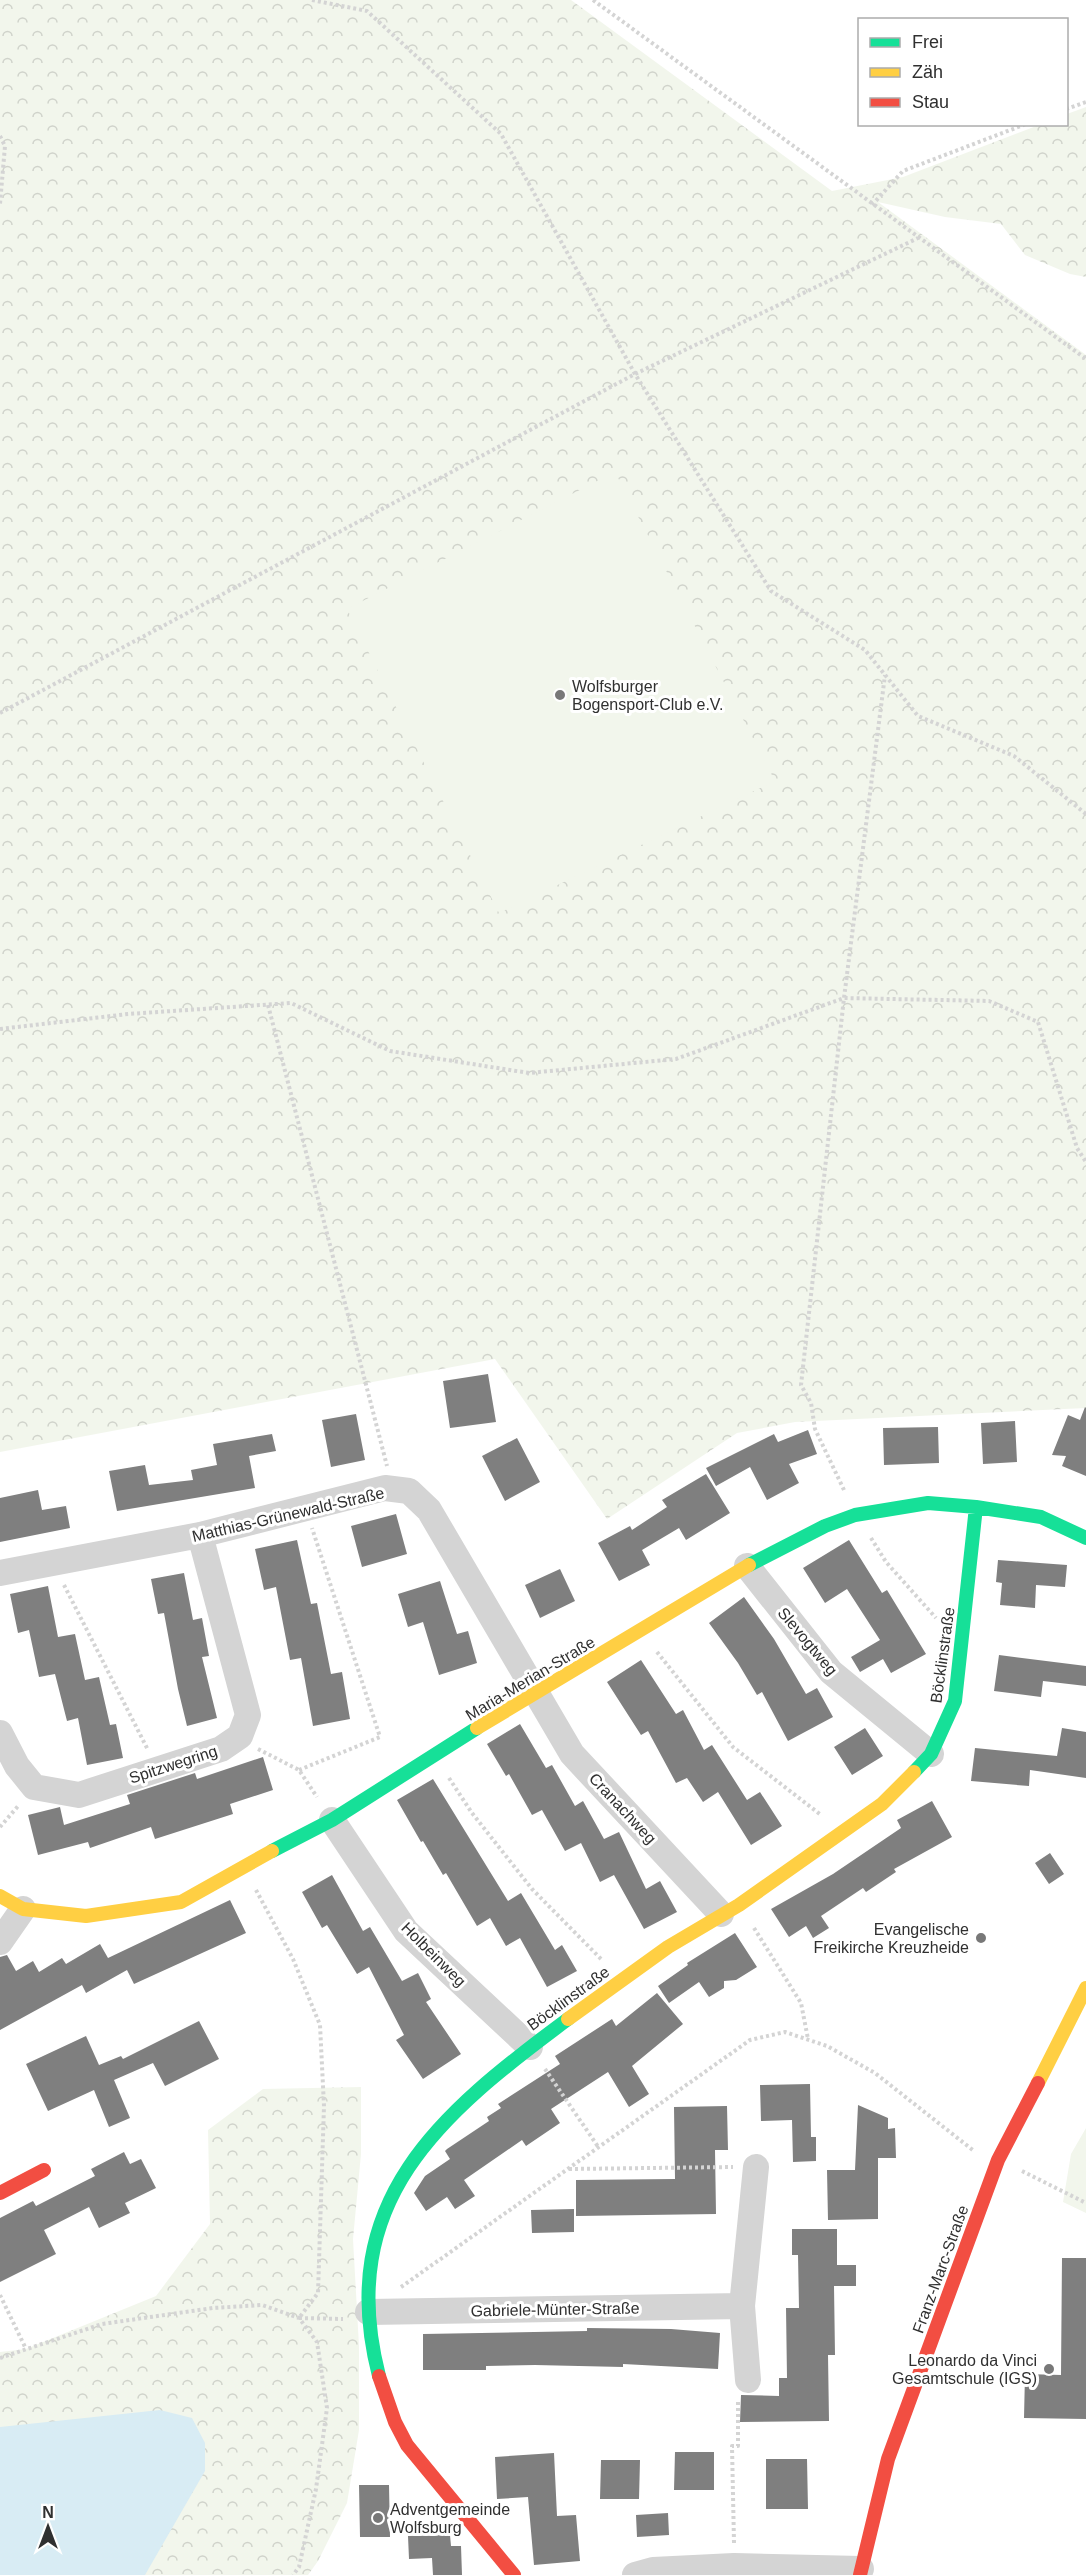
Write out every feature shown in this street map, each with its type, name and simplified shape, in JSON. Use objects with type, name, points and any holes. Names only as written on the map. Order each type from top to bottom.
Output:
[{"type":"street","name":"Matthias-Grünewald-Straße","points":[[0,1573],[200,1535],[385,1488],[409,1491],[429,1510],[537,1694]]},
{"type":"street","name":"Maria-Merian-Straße","points":[[0,1896],[23,1909],[87,1916],[181,1902],[243,1866],[332,1820],[433,1755],[747,1566],[825,1526],[855,1515],[928,1503],[976,1507],[1041,1517],[1086,1538]]},
{"type":"street","name":"Böcklinstraße","points":[[514,2575],[406,2444],[375,2364],[368,2312],[369,2267],[381,2217],[407,2167],[484,2086],[530,2047],[621,1979],[730,1909],[882,1803],[931,1754],[955,1701],[976,1507]]},
{"type":"street","points":[[200,1535],[248,1715],[240,1736]]},
{"type":"street","name":"Slevogtweg","points":[[747,1566],[831,1672],[931,1754]]},
{"type":"street","name":"Cranachweg","points":[[537,1694],[572,1754],[730,1909]]},
{"type":"street","points":[[0,1733],[17,1766],[34,1788]]},
{"type":"street","name":"Spitzwegring","points":[[34,1788],[79,1795],[221,1749],[240,1736]]},
{"type":"street","name":"Holbeinweg","points":[[332,1820],[406,1931],[530,2047]]},
{"type":"street","points":[[0,1942],[23,1909]]},
{"type":"street","name":"Franz-Marc-Straße","points":[[861,2572],[888,2459],[998,2160],[1086,1988]]},
{"type":"street","points":[[748,2380],[742,2306],[756,2167]]},
{"type":"street","points":[[0,2193],[44,2170]]},
{"type":"street","name":"Gabriele-Münter-Straße","points":[[368,2312],[742,2306]]},
{"type":"street","points":[[635,2575],[653,2570],[734,2566],[861,2572]]},
{"type":"path","points":[[312,0],[367,11],[501,134],[635,374],[771,591],[865,650],[918,716],[1014,756],[1086,814]]},
{"type":"path","points":[[593,0],[1086,359]]},
{"type":"path","points":[[1068,109],[1086,102]]},
{"type":"path","points":[[872,205],[903,171],[1021,126]]},
{"type":"path","points":[[0,136],[5,146],[0,204]]},
{"type":"path","points":[[0,713],[635,374],[918,238]]},
{"type":"path","points":[[885,675],[844,998],[801,1385],[811,1403],[815,1429],[855,1515],[886,1562],[925,1604],[961,1650]]},
{"type":"path","points":[[0,1029],[128,1014],[291,1003],[390,1051],[529,1073],[676,1059],[844,998],[989,1001],[1038,1022],[1077,1148],[1086,1162]]},
{"type":"path","points":[[268,1005],[393,1489]]},
{"type":"path","points":[[299,1770],[380,1737],[305,1508]]},
{"type":"path","points":[[53,1563],[158,1769]]},
{"type":"path","points":[[639,1630],[733,1747],[842,1832]]},
{"type":"path","points":[[240,1736],[258,1749],[299,1770],[332,1820]]},
{"type":"path","points":[[433,1755],[472,1813],[532,1889],[621,1979]]},
{"type":"path","points":[[0,1827],[34,1788]]},
{"type":"path","points":[[243,1866],[293,1959],[320,2025],[324,2106],[318,2293],[299,2318]]},
{"type":"path","points":[[730,1909],[801,2003],[808,2039]]},
{"type":"path","points":[[0,2358],[102,2324],[213,2308],[262,2305],[299,2318],[342,2320],[368,2312],[750,2040],[785,2032],[827,2046],[875,2073],[971,2150],[998,2160],[1086,2203]]},
{"type":"path","points":[[530,2047],[598,2148]]},
{"type":"path","points":[[568,2169],[756,2167]]},
{"type":"path","points":[[0,2295],[26,2349]]},
{"type":"path","points":[[293,2575],[299,2567],[316,2489],[327,2408],[317,2342],[299,2318]]},
{"type":"path","points":[[734,2566],[732,2446],[738,2446],[738,2380],[748,2380]]},
{"type":"green space","points":[[0,0],[571,0],[832,191],[903,177],[1036,126],[1068,126],[1068,114],[1086,107],[1086,277],[1070,274],[1025,255],[1001,224],[945,217],[878,202],[1086,355],[1086,1408],[795,1422],[737,1433],[607,1519],[495,1359],[0,1452]]},
{"type":"green space","name":"Wolfsburger Bogensport-Club e.V.","points":[[615,472],[775,781],[499,913],[347,609]]},
{"type":"green space","points":[[361,2087],[361,2154],[353,2239],[359,2346],[359,2430],[347,2503],[318,2561],[308,2575],[0,2575],[0,2352],[26,2349],[156,2296],[210,2224],[208,2130],[263,2089]]},
{"type":"green space","points":[[1086,2128],[1086,2213],[1063,2202],[1071,2154]]},
{"type":"shaded area","points":[[160,2410],[192,2418],[205,2443],[205,2471],[145,2575],[0,2575],[0,2427]]},
{"type":"building","points":[[488,1374],[496,1422],[450,1428],[443,1381]]},
{"type":"building","points":[[1085,1407],[1086,1476],[1062,1466],[1066,1456],[1052,1455],[1068,1415],[1080,1420]]},
{"type":"building","points":[[356,1414],[365,1460],[331,1467],[322,1420]]},
{"type":"building","points":[[1015,1421],[1017,1462],[983,1464],[981,1423]]},
{"type":"building","points":[[938,1427],[939,1463],[884,1465],[883,1428]]},
{"type":"building","points":[[808,1430],[817,1454],[789,1464],[799,1483],[767,1500],[750,1467],[716,1486],[706,1468],[774,1434],[778,1442]]},
{"type":"building","points":[[272,1434],[276,1451],[249,1456],[255,1488],[117,1511],[109,1471],[145,1465],[149,1485],[193,1480],[191,1470],[217,1465],[213,1444]]},
{"type":"building","points":[[517,1438],[540,1482],[505,1501],[482,1456]]},
{"type":"building","points":[[706,1474],[730,1513],[686,1540],[679,1528],[642,1550],[650,1565],[619,1581],[598,1543],[630,1526],[632,1530],[667,1507],[662,1500]]},
{"type":"building","points":[[38,1490],[42,1510],[66,1506],[70,1528],[0,1542],[0,1498]]},
{"type":"building","points":[[396,1514],[407,1554],[362,1567],[351,1526]]},
{"type":"building","points":[[297,1540],[311,1604],[317,1603],[331,1674],[342,1672],[350,1719],[313,1726],[301,1658],[290,1660],[276,1587],[264,1590],[255,1549]]},
{"type":"building","points":[[849,1540],[882,1593],[887,1590],[926,1654],[891,1673],[883,1659],[860,1672],[851,1657],[880,1640],[847,1589],[825,1603],[803,1568]]},
{"type":"building","points":[[998,1560],[1067,1565],[1065,1587],[1036,1585],[1035,1608],[1000,1605],[1002,1583],[996,1582]]},
{"type":"building","points":[[560,1569],[575,1601],[540,1618],[525,1585]]},
{"type":"building","points":[[184,1573],[193,1620],[202,1618],[209,1656],[202,1657],[217,1718],[187,1726],[164,1613],[158,1614],[151,1579]]},
{"type":"building","points":[[440,1581],[457,1634],[468,1631],[477,1663],[439,1675],[423,1622],[408,1627],[398,1594]]},
{"type":"building","points":[[48,1586],[58,1637],[75,1634],[85,1680],[99,1677],[110,1725],[116,1724],[123,1758],[87,1765],[78,1718],[67,1721],[55,1674],[39,1677],[29,1630],[18,1633],[10,1594]]},
{"type":"building","points":[[744,1597],[774,1639],[806,1694],[817,1688],[833,1717],[788,1741],[762,1692],[757,1695],[738,1663],[709,1623]]},
{"type":"building","points":[[999,1655],[1086,1666],[1086,1686],[1043,1681],[1041,1697],[994,1691]]},
{"type":"building","points":[[641,1660],[676,1714],[683,1710],[704,1750],[712,1745],[747,1800],[760,1792],[782,1826],[751,1845],[718,1792],[703,1802],[687,1778],[676,1783],[648,1731],[641,1735],[607,1682]]},
{"type":"building","points":[[520,1724],[546,1768],[552,1765],[575,1806],[583,1801],[604,1839],[619,1832],[646,1889],[660,1881],[677,1912],[644,1929],[614,1875],[600,1882],[581,1843],[565,1851],[542,1810],[532,1815],[509,1774],[506,1776],[487,1744]]},
{"type":"building","points":[[865,1728],[883,1756],[852,1775],[834,1747]]},
{"type":"building","points":[[1062,1728],[1086,1732],[1086,1778],[1030,1770],[1029,1786],[971,1781],[975,1748],[1057,1756]]},
{"type":"building","points":[[263,1757],[273,1790],[230,1804],[233,1814],[155,1839],[151,1827],[90,1848],[88,1842],[38,1855],[28,1815],[60,1807],[64,1825],[130,1804],[127,1795],[195,1773],[197,1779]]},
{"type":"building","points":[[433,1779],[508,1901],[521,1893],[555,1950],[562,1945],[577,1971],[547,1987],[520,1938],[506,1946],[490,1918],[477,1926],[446,1873],[443,1875],[423,1841],[421,1842],[397,1800]]},
{"type":"building","points":[[932,1801],[952,1837],[894,1869],[896,1872],[866,1892],[863,1888],[821,1916],[829,1928],[813,1938],[806,1926],[789,1937],[771,1909],[833,1874],[901,1828],[897,1820]]},
{"type":"building","points":[[1050,1853],[1064,1874],[1049,1884],[1035,1863]]},
{"type":"building","points":[[332,1875],[363,1931],[370,1927],[402,1981],[418,1973],[431,1999],[426,2002],[461,2054],[423,2079],[396,2040],[404,2035],[369,1967],[357,1974],[327,1925],[322,1928],[302,1892]]},
{"type":"building","points":[[230,1900],[246,1933],[134,1984],[127,1970],[86,1993],[82,1985],[0,2030],[0,1957],[7,1955],[16,1971],[33,1961],[39,1972],[62,1958],[66,1964],[100,1944],[108,1958]]},
{"type":"building","points":[[735,1933],[757,1967],[736,1980],[724,1981],[724,1988],[709,1997],[699,1982],[669,2003],[658,1986],[688,1965],[687,1963]]},
{"type":"building","points":[[657,1993],[683,2024],[632,2066],[649,2094],[629,2107],[608,2072],[551,2109],[560,2123],[526,2146],[522,2140],[464,2180],[475,2196],[455,2209],[447,2197],[426,2211],[414,2193],[425,2176],[450,2159],[445,2151],[447,2149],[489,2121],[487,2117],[501,2108],[498,2104],[560,2064],[555,2056],[612,2019],[616,2026]]},
{"type":"building","points":[[199,2021],[219,2059],[165,2086],[153,2063],[114,2080],[130,2118],[109,2127],[94,2090],[48,2111],[26,2064],[86,2036],[99,2065],[121,2056],[123,2059]]},
{"type":"building","points":[[810,2084],[811,2137],[816,2137],[816,2161],[793,2162],[792,2120],[761,2121],[760,2085]]},
{"type":"building","points":[[858,2105],[888,2118],[888,2129],[895,2128],[896,2158],[878,2158],[878,2219],[828,2220],[827,2170],[855,2170]]},
{"type":"building","points":[[727,2106],[728,2150],[715,2150],[716,2214],[576,2216],[576,2180],[675,2179],[674,2107]]},
{"type":"building","points":[[124,2152],[130,2164],[141,2159],[156,2188],[125,2203],[130,2213],[99,2228],[89,2207],[44,2230],[56,2254],[0,2282],[0,2218],[33,2201],[36,2206],[95,2176],[91,2169]]},
{"type":"building","points":[[574,2209],[574,2232],[532,2233],[531,2210]]},
{"type":"building","points":[[792,2229],[837,2229],[837,2265],[856,2265],[856,2286],[834,2286],[835,2355],[828,2355],[829,2421],[740,2422],[741,2395],[779,2396],[779,2378],[787,2378],[786,2308],[799,2308],[798,2255],[792,2255]]},
{"type":"building","points":[[1062,2258],[1086,2258],[1086,2419],[1024,2418],[1025,2374],[1061,2375]]},
{"type":"building","points":[[587,2328],[671,2329],[720,2333],[718,2369],[623,2364],[623,2367],[535,2365],[486,2366],[486,2370],[423,2370],[423,2334],[587,2331]]},
{"type":"building","points":[[675,2452],[714,2452],[714,2490],[674,2490]]},
{"type":"building","points":[[554,2453],[557,2516],[576,2515],[580,2561],[534,2565],[528,2497],[497,2499],[495,2457]]},
{"type":"building","points":[[766,2459],[807,2459],[808,2509],[766,2509]]},
{"type":"building","points":[[601,2460],[640,2460],[639,2499],[600,2499]]},
{"type":"building","points":[[359,2485],[389,2485],[390,2537],[360,2537]]},
{"type":"building","points":[[668,2513],[669,2535],[637,2537],[636,2515]]},
{"type":"building","points":[[450,2535],[451,2546],[461,2546],[462,2575],[433,2575],[432,2558],[409,2559],[408,2536]]},
{"type":"traffic: fast","points":[[749,1565],[825,1526],[855,1515],[928,1503],[976,1507],[1041,1517],[1086,1538]]},
{"type":"traffic: fast","points":[[914,1772],[931,1754],[955,1701],[976,1507]]},
{"type":"traffic: fast","points":[[272,1851],[332,1820],[477,1728]]},
{"type":"traffic: fast","points":[[379,2376],[369,2314],[372,2260],[385,2211],[409,2168],[440,2128],[478,2090],[568,2019]]},
{"type":"traffic: slow","points":[[477,1728],[749,1565]]},
{"type":"traffic: slow","points":[[568,2019],[668,1947],[739,1905],[882,1804],[914,1772]]},
{"type":"traffic: slow","points":[[0,1896],[23,1909],[86,1916],[181,1902],[272,1851]]},
{"type":"traffic: slow","points":[[1038,2083],[1086,1988]]},
{"type":"traffic: jam","points":[[860,2575],[888,2459],[998,2160],[1038,2083]]},
{"type":"traffic: jam","points":[[0,2193],[44,2170]]},
{"type":"traffic: jam","points":[[379,2376],[395,2422],[407,2445],[514,2575]]},
{"type":"place","name":"Wolfsburger Bogensport-Club e.V.","points":[[560,695]]},
{"type":"place","name":"Evangelische Freikirche Kreuzheide","points":[[981,1938]]},
{"type":"place","name":"Leonardo da Vinci Gesamtschule (IGS)","points":[[1049,2369]]},
{"type":"place","name":"Adventgemeinde Wolfsburg","points":[[378,2518]]}]
